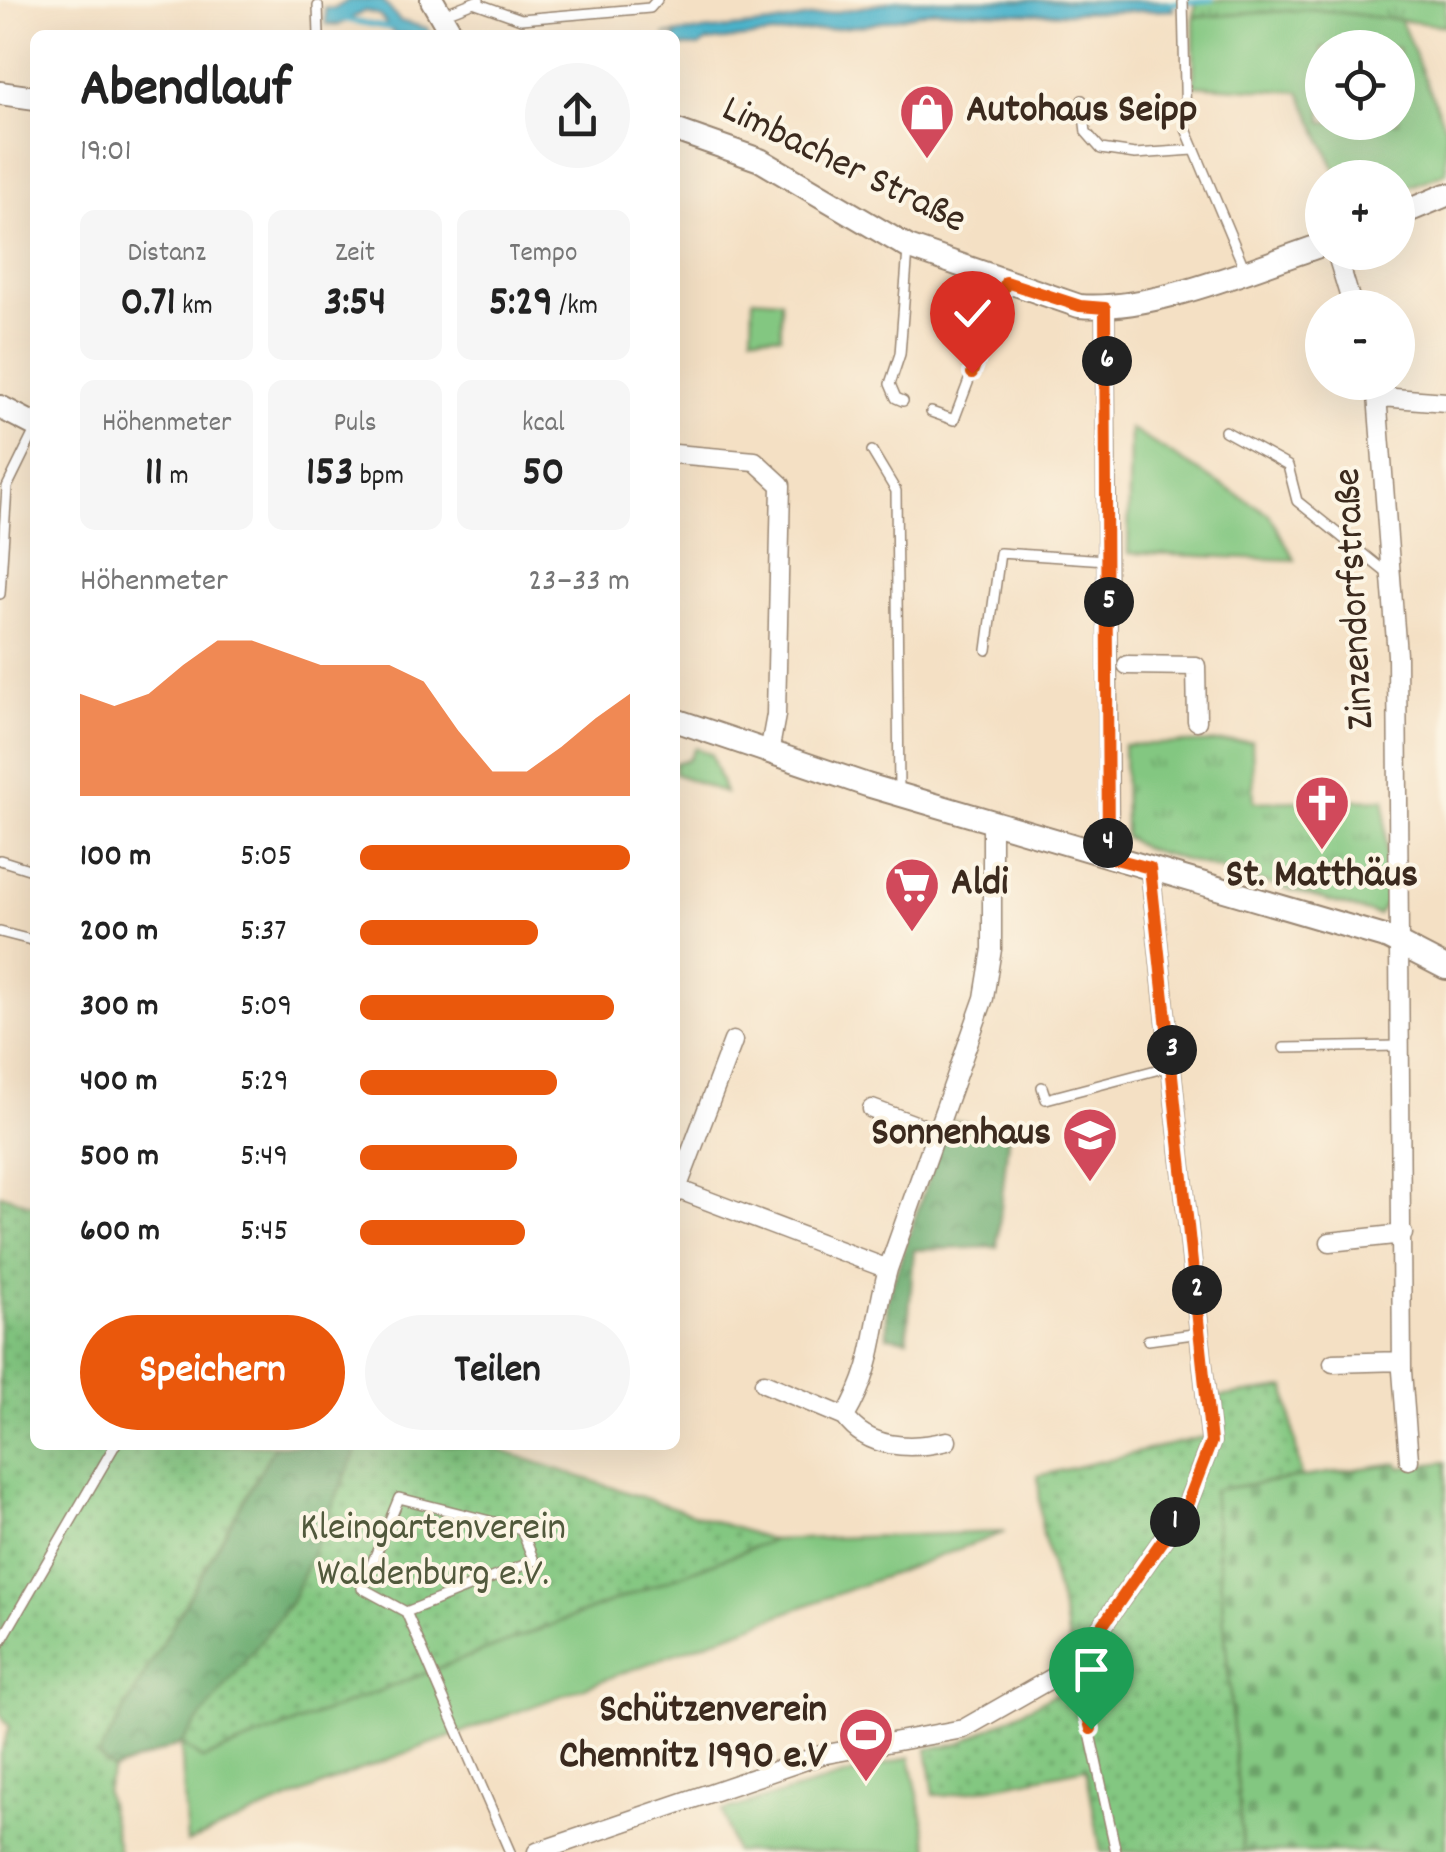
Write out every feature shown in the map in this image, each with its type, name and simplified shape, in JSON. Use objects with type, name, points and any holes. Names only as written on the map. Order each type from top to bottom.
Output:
[{"type":"street","points":[[0,93],[30,97]]},
{"type":"street","name":"Limbacher Straße","points":[[680,132],[760,160],[908,248],[1080,306],[1105,308],[1305,251]]},
{"type":"street","points":[[1415,208],[1446,195]]},
{"type":"street","points":[[1105,308],[1108,560],[1118,666],[1108,857]]},
{"type":"street","points":[[1415,396],[1446,402]]},
{"type":"street","name":"Zinzendorfstraße","points":[[1380,400],[1394,579],[1401,944],[1402,1362],[1409,1460]]},
{"type":"street","points":[[0,407],[30,425]]},
{"type":"street","points":[[680,454],[755,461],[782,485],[776,715],[769,752]]},
{"type":"street","points":[[1118,666],[1196,666],[1197,721]]},
{"type":"street","points":[[680,722],[899,795],[1401,944],[1446,968]]},
{"type":"street","points":[[845,1417],[862,1389],[874,1354],[876,1311],[888,1268],[984,998],[992,949],[992,823]]},
{"type":"street","points":[[537,1852],[820,1755],[963,1729],[1075,1665],[1187,1505],[1211,1442],[1150,868]]},
{"type":"street","points":[[680,1180],[733,1041]]},
{"type":"street","points":[[872,1110],[934,1132]]},
{"type":"street","points":[[680,1192],[888,1268]]},
{"type":"street","points":[[1330,1242],[1402,1234]]},
{"type":"street","points":[[1333,1363],[1402,1362]]},
{"type":"street","points":[[764,1384],[845,1417],[860,1435],[890,1444],[924,1447],[947,1441]]},
{"type":"lane","points":[[442,18],[478,2],[521,18],[650,8],[657,0]]},
{"type":"lane","points":[[1183,0],[1183,104],[1194,150],[1245,270]]},
{"type":"lane","points":[[318,6],[318,30]]},
{"type":"lane","points":[[1082,100],[1086,132],[1101,149],[1135,154],[1194,150]]},
{"type":"lane","points":[[903,401],[896,398],[890,384],[900,354],[908,248]]},
{"type":"lane","points":[[932,412],[954,420],[1006,282]]},
{"type":"lane","points":[[1225,431],[1288,466],[1297,501],[1394,579]]},
{"type":"lane","points":[[0,594],[2,512],[7,487],[30,439]]},
{"type":"lane","points":[[872,451],[896,491],[899,795]]},
{"type":"lane","points":[[988,650],[1000,553],[1108,560]]},
{"type":"lane","points":[[0,860],[30,869]]},
{"type":"lane","points":[[0,932],[30,940]]},
{"type":"lane","points":[[1284,1048],[1402,1046]]},
{"type":"lane","points":[[1042,1087],[1046,1100],[1174,1066]]},
{"type":"lane","points":[[1148,1340],[1200,1333]]},
{"type":"lane","points":[[0,1643],[112,1450]]},
{"type":"lane","points":[[406,1612],[534,1561],[521,1529],[399,1498],[362,1588],[406,1612],[426,1666],[510,1852]]},
{"type":"lane","points":[[1075,1665],[1116,1852]]},
{"type":"green space","points":[[1196,0],[1446,0],[1446,26],[1313,9],[1194,17]]},
{"type":"green space","points":[[1313,9],[1400,19],[1405,30],[1305,30],[1305,103],[1300,92],[1194,85],[1194,17]]},
{"type":"green space","points":[[1415,55],[1446,129],[1446,173],[1415,185],[1415,160],[1331,160],[1322,140],[1415,140]]},
{"type":"green space","points":[[753,298],[781,300],[781,336],[752,335]]},
{"type":"green space","points":[[1130,429],[1269,514],[1295,560],[1128,553]]},
{"type":"green space","points":[[1252,741],[1254,802],[1385,799],[1387,902],[1378,915],[1143,848],[1125,837],[1124,745]]},
{"type":"green space","points":[[695,748],[711,754],[725,793],[680,776],[680,762],[689,759]]},
{"type":"green space","points":[[948,1120],[1009,1129],[997,1247],[914,1250],[907,1339],[887,1336],[887,1300]]},
{"type":"green space","points":[[0,1194],[30,1204],[30,1450],[272,1450],[98,1756],[113,1770],[105,1791],[119,1852],[0,1852],[0,1754],[10,1727],[0,1714]]},
{"type":"green space","points":[[1286,1388],[1301,1477],[1213,1490],[1243,1852],[1101,1852],[1086,1768],[946,1796],[934,1794],[927,1749],[961,1743],[1070,1686],[1071,1648],[1042,1530],[1038,1476],[1216,1434],[1217,1397]]},
{"type":"green space","points":[[272,1450],[357,1450],[291,1602],[181,1744],[113,1770],[97,1757]]},
{"type":"green space","name":"Kleingartenverein Waldenburg e.V.","points":[[357,1450],[499,1450],[772,1540],[202,1759],[181,1744],[291,1602]]},
{"type":"green space","points":[[1446,1462],[1446,1852],[1243,1852],[1213,1490],[1398,1463],[1400,1468]]},
{"type":"green space","points":[[1005,1532],[357,1771],[187,1843],[181,1744],[202,1759],[772,1540]]},
{"type":"green space","name":"Schützenverein Chemnitz 1990 e.V","points":[[910,1757],[930,1852],[734,1852],[723,1811]]},
{"type":"water","points":[[349,0],[382,0],[400,21],[428,30],[391,30],[379,15],[365,11],[339,25],[326,24],[325,8],[334,9]]},
{"type":"water","points":[[899,0],[1170,1],[1173,10],[1034,14],[935,10],[867,25],[680,46],[680,33],[772,24]]},
{"type":"waterway","points":[[1165,4],[1212,0]]},
{"type":"waterway","points":[[341,19],[389,28]]},
{"type":"place","name":"Autohaus Seipp","points":[[927,161]]},
{"type":"place","name":"St. Matthäus","points":[[1322,852]]},
{"type":"place","name":"Aldi","points":[[912,934]]},
{"type":"place","name":"Sonnenhaus","points":[[1090,1184]]},
{"type":"place","name":"Schützenverein Chemnitz 1990 e.V","points":[[866,1784]]},
{"type":"route","points":[[972,373],[1006,282],[1080,306],[1105,308],[1108,857],[1150,868],[1211,1442],[1187,1505],[1075,1665],[1091,1729]]}]
